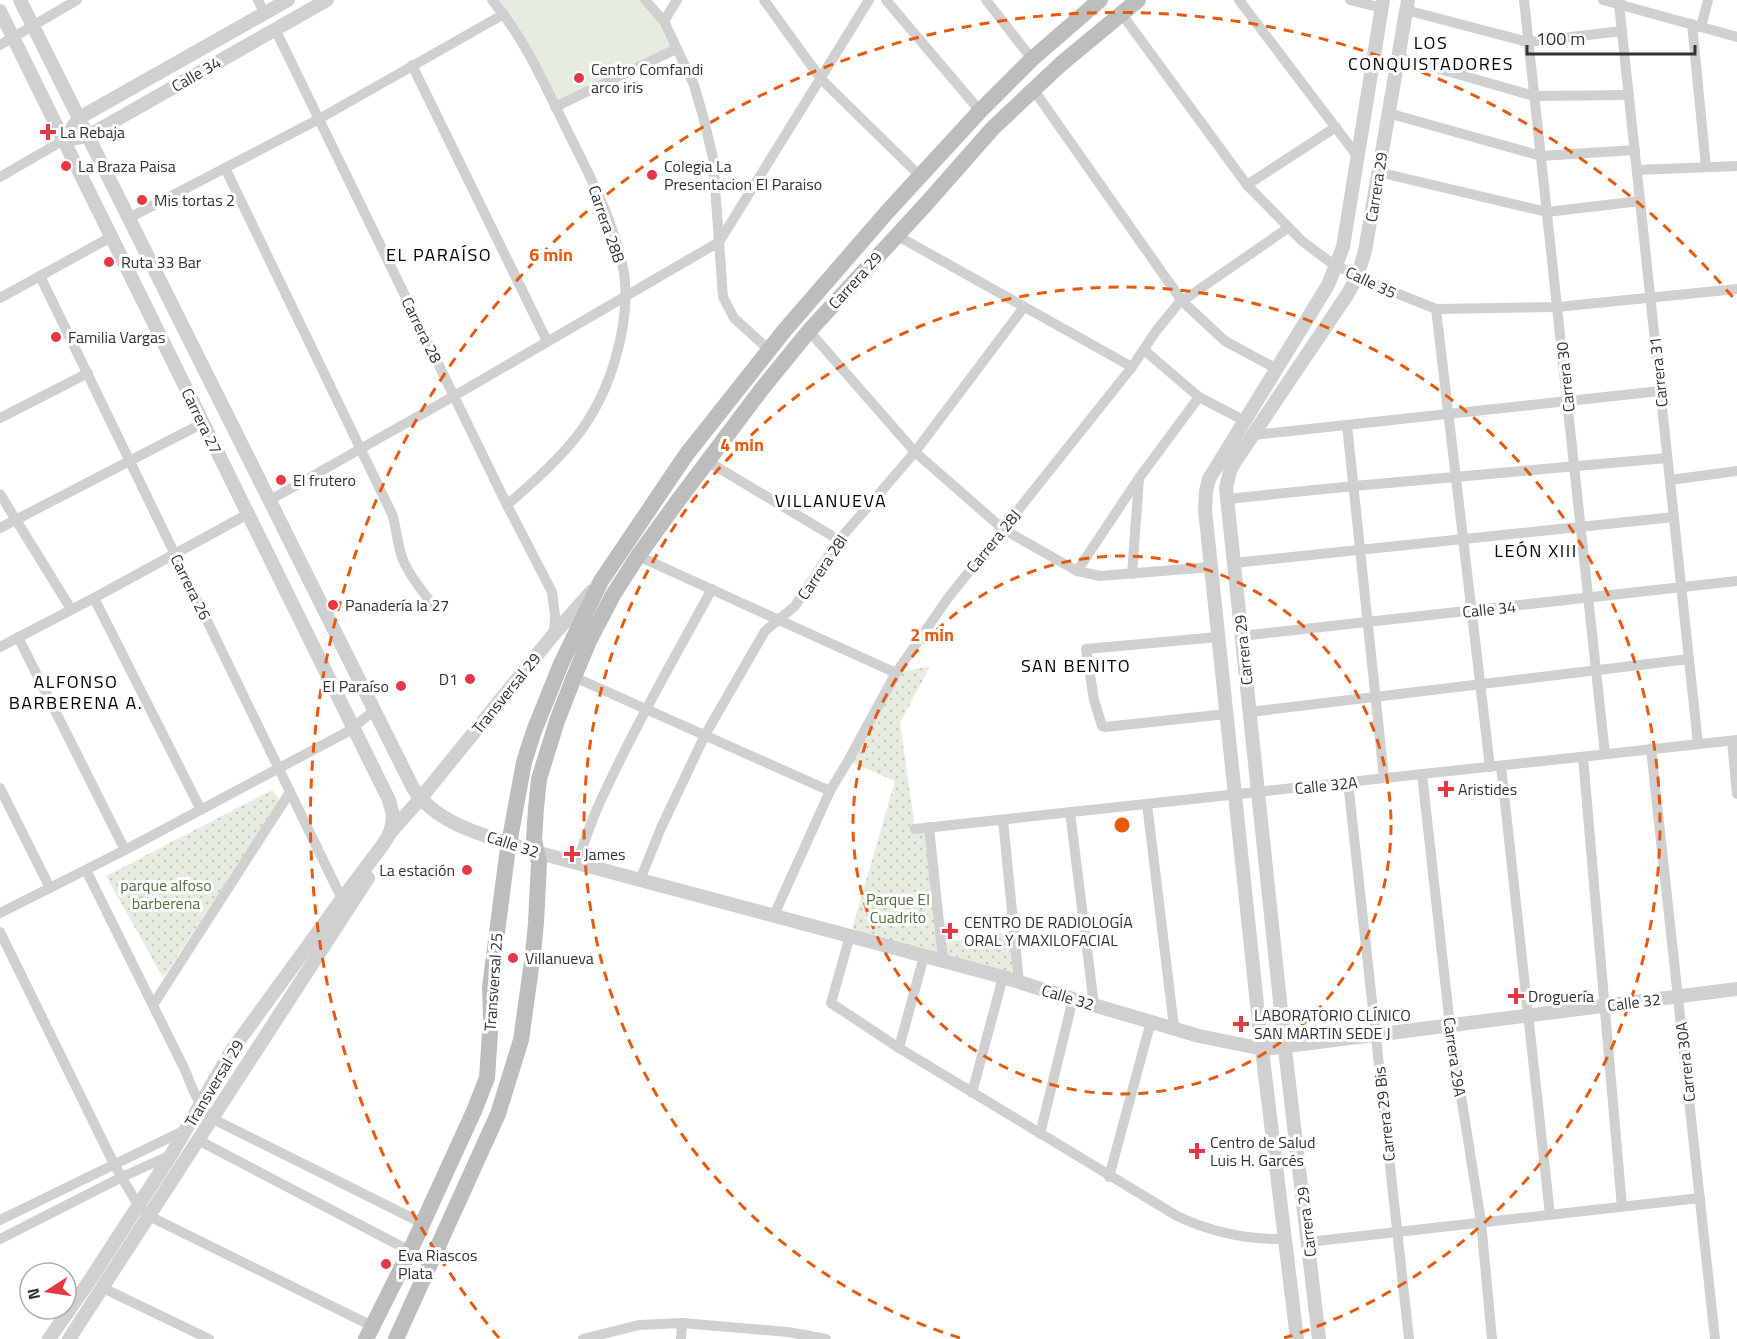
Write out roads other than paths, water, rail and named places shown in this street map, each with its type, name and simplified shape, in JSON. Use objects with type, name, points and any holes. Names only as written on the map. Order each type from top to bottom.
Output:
[{"type":"main road","name":"Carrera 29","points":[[601,581],[686,455],[768,349],[888,211],[980,111],[1032,59],[1100,0]]},
{"type":"main road","name":"Carrera 29","points":[[613,595],[638,556],[707,461],[760,390],[809,331],[993,128],[1033,89],[1138,0]]},
{"type":"main road","name":"Transversal 25","points":[[369,1332],[410,1251],[487,1078],[491,1017],[490,987],[508,844],[524,762],[561,664],[601,581]]},
{"type":"main road","name":"Transversal 25","points":[[396,1339],[498,1114],[521,1040],[533,954],[539,863],[534,840],[539,779],[574,677],[589,641],[613,595]]},
{"type":"street","name":"Carrera 27","points":[[20,0],[420,799]]},
{"type":"street","points":[[0,45],[77,0]]},
{"type":"street","points":[[258,0],[264,14]]},
{"type":"street","name":"Calle 34","points":[[64,141],[79,118],[288,0]]},
{"type":"street","name":"Calle 34","points":[[0,177],[64,141],[87,135],[327,0]]},
{"type":"street","name":"Carrera 28B","points":[[492,0],[527,48],[598,192],[616,241],[624,274],[625,296],[618,347],[601,399],[584,428],[566,451],[507,505]]},
{"type":"street","points":[[645,0],[664,21],[696,92],[713,158],[722,284],[726,304],[734,318],[768,349]]},
{"type":"street","points":[[664,21],[677,0]]},
{"type":"street","points":[[764,0],[821,79],[921,177]]},
{"type":"street","points":[[270,500],[719,242],[869,0]]},
{"type":"street","points":[[886,0],[980,111]]},
{"type":"street","points":[[986,0],[1032,59]]},
{"type":"street","points":[[1239,0],[1358,157]]},
{"type":"street","points":[[1350,0],[1383,4]]},
{"type":"street","name":"Carrera 30","points":[[1524,0],[1605,754]]},
{"type":"street","points":[[1603,0],[1620,2],[1737,37]]},
{"type":"street","points":[[1706,167],[1697,26],[1708,0]]},
{"type":"street","name":"Carrera 31","points":[[1620,2],[1698,744]]},
{"type":"street","name":"Carrera 29","points":[[1297,1339],[1204,510],[1207,485],[1213,472],[1328,285],[1336,266],[1343,246],[1383,4]]},
{"type":"street","points":[[1407,5],[1528,42],[1622,31]]},
{"type":"street","name":"Carrera 29","points":[[1320,1339],[1285,1047],[1226,488],[1230,471],[1357,277],[1365,251],[1407,5]]},
{"type":"street","name":"Carrera 27","points":[[0,11],[389,800],[393,815],[389,835]]},
{"type":"street","points":[[129,218],[319,119],[504,14]]},
{"type":"street","name":"Calle 35","points":[[1121,14],[1247,185],[1302,241],[1336,266],[1357,277],[1436,309],[1557,307],[1737,289]]},
{"type":"street","name":"Carrera 28","points":[[275,29],[507,505],[552,592],[555,616],[554,634]]},
{"type":"street","points":[[555,107],[676,49]]},
{"type":"street","points":[[1398,57],[1534,96],[1629,95]]},
{"type":"street","points":[[412,65],[547,341]]},
{"type":"street","points":[[1033,89],[1182,301],[1225,341],[1277,369]]},
{"type":"street","points":[[1388,113],[1541,156],[1635,150]]},
{"type":"street","points":[[1247,185],[1336,127]]},
{"type":"street","points":[[1637,170],[1737,166]]},
{"type":"street","points":[[225,168],[392,514],[404,561],[435,608]]},
{"type":"street","points":[[1378,172],[1547,212],[1640,201]]},
{"type":"street","name":"Carrera 28J","points":[[774,915],[831,791],[896,673],[948,598],[1132,367],[1156,331],[1182,301],[1288,228]]},
{"type":"street","points":[[896,235],[1132,367]]},
{"type":"street","points":[[0,298],[111,237]]},
{"type":"street","points":[[1343,246],[1346,255],[1350,258],[1359,258],[1365,251]]},
{"type":"street","name":"Carrera 26","points":[[40,276],[342,898]]},
{"type":"street","points":[[1328,285],[1335,280],[1340,280],[1347,286],[1347,295]]},
{"type":"street","name":"Carrera 28I","points":[[640,880],[661,828],[705,735],[765,631],[795,606],[839,540],[915,452],[1024,307]]},
{"type":"street","points":[[1436,309],[1480,684],[1495,766],[1528,1016],[1550,1215]]},
{"type":"street","points":[[809,331],[915,452],[1003,529],[1077,571],[1100,576],[1210,567]]},
{"type":"street","points":[[1144,350],[1199,397],[1245,421]]},
{"type":"street","points":[[0,417],[88,373]]},
{"type":"street","points":[[1253,435],[1660,391]]},
{"type":"street","points":[[1077,571],[1139,478],[1199,397]]},
{"type":"street","points":[[0,528],[203,423]]},
{"type":"street","points":[[1347,425],[1384,778]]},
{"type":"street","points":[[1227,499],[1667,458]]},
{"type":"street","points":[[707,461],[839,540]]},
{"type":"street","points":[[1670,480],[1737,471]]},
{"type":"street","points":[[1132,574],[1139,478]]},
{"type":"street","points":[[0,494],[71,609]]},
{"type":"street","points":[[0,647],[248,514]]},
{"type":"street","points":[[1234,562],[1674,517]]},
{"type":"street","points":[[638,556],[896,673]]},
{"type":"street","name":"Transversal 29","points":[[49,1339],[171,1155],[232,1050],[342,898],[389,835],[554,634],[601,581]]},
{"type":"street","name":"Calle 34","points":[[1241,636],[1737,581]]},
{"type":"street","points":[[577,863],[595,813],[646,709],[712,589]]},
{"type":"street","points":[[94,598],[201,810]]},
{"type":"street","points":[[18,636],[125,850]]},
{"type":"street","points":[[1218,637],[1086,649],[1094,700],[1100,723],[1105,727],[1226,714]]},
{"type":"street","points":[[1250,712],[1689,659]]},
{"type":"street","points":[[574,677],[831,791]]},
{"type":"street","points":[[0,913],[125,850],[347,732],[375,710]]},
{"type":"street","points":[[1734,740],[1737,794]]},
{"type":"street","name":"Calle 32A","points":[[915,829],[1734,740]]},
{"type":"street","name":"Carrera 30A","points":[[1651,749],[1715,1339]]},
{"type":"street","points":[[1583,757],[1622,1207]]},
{"type":"street","name":"Carrera 29A","points":[[1422,774],[1450,1026],[1481,1222],[1492,1339]]},
{"type":"street","name":"Carrera 29 Bis","points":[[1348,782],[1409,1339]]},
{"type":"street","points":[[0,788],[50,888]]},
{"type":"street","points":[[153,1005],[290,792]]},
{"type":"street","name":"Calle 32","points":[[420,799],[447,820],[508,844],[1003,977],[1199,1036],[1263,1049],[1737,989]]},
{"type":"street","points":[[1147,804],[1174,1027]]},
{"type":"street","points":[[1070,812],[1094,1005]]},
{"type":"street","points":[[1003,820],[1019,982]]},
{"type":"street","points":[[928,827],[943,961]]},
{"type":"street","name":"Transversal 29","points":[[69,1339],[387,849],[389,835]]},
{"type":"street","points":[[86,870],[201,1106],[212,1118],[422,1223]]},
{"type":"street","points":[[0,932],[114,1164],[138,1205],[149,1216],[369,1332]]},
{"type":"street","points":[[850,936],[831,1003],[972,1093],[1177,1216],[1213,1231],[1246,1237],[1285,1239]]},
{"type":"street","points":[[899,1048],[924,956]]},
{"type":"street","points":[[972,1093],[1003,977]]},
{"type":"street","points":[[1040,1134],[1073,999]]},
{"type":"street","points":[[1109,1177],[1151,1021]]},
{"type":"street","points":[[1,1216],[185,1132]]},
{"type":"street","points":[[198,1140],[410,1251]]},
{"type":"street","points":[[0,1239],[171,1155]]},
{"type":"street","points":[[1308,1242],[1700,1198]]},
{"type":"street","points":[[103,1288],[209,1339]]},
{"type":"street","points":[[681,1339],[682,1323]]},
{"type":"street","points":[[583,1339],[639,1325],[682,1323],[826,1339]]},
{"type":"place","name":"Centro Comfandi arco iris","points":[[579,78]]},
{"type":"place","name":"La Rebaja","points":[[48,132]]},
{"type":"place","name":"La Braza Paisa","points":[[66,166]]},
{"type":"place","name":"Colegia La Presentacion El Paraiso","points":[[652,175]]},
{"type":"place","name":"Mis tortas 2","points":[[142,200]]},
{"type":"place","name":"Ruta 33 Bar","points":[[109,262]]},
{"type":"place","name":"Familia Vargas","points":[[56,337]]},
{"type":"place","name":"El frutero","points":[[281,480]]},
{"type":"place","name":"Panadería la 27","points":[[333,605]]},
{"type":"place","name":"D1","points":[[470,679]]},
{"type":"place","name":"El Paraíso","points":[[401,686]]},
{"type":"place","name":"Aristides","points":[[1446,789]]},
{"type":"place","name":"James","points":[[572,854]]},
{"type":"place","name":"La estación","points":[[467,870]]},
{"type":"place","name":"CENTRO DE RADIOLOGÍA ORAL Y MAXILOFACIAL","points":[[950,931]]},
{"type":"place","name":"Villanueva","points":[[513,958]]},
{"type":"place","name":"Droguería","points":[[1516,996]]},
{"type":"place","name":"LABORATORIO CLÍNICO SAN MARTIN SEDE J","points":[[1241,1024]]},
{"type":"place","name":"Centro de Salud Luis H. Garcés","points":[[1197,1151]]},
{"type":"place","name":"Eva Riascos Plata","points":[[386,1264]]},
{"type":"district","name":"LOS CONQUISTADORES","points":[[1431,53]]},
{"type":"district","name":"EL PARAÍSO","points":[[439,255]]},
{"type":"district","name":"VILLANUEVA","points":[[831,501]]},
{"type":"district","name":"LEÓN XIII","points":[[1536,551]]},
{"type":"district","name":"SAN BENITO","points":[[1076,666]]},
{"type":"district","name":"ALFONSO BARBERENA A.","points":[[76,692]]},
{"type":"park label","name":"parque alfoso barberena","points":[[166,894]]},
{"type":"park label","name":"Parque El Cuadrito","points":[[898,908]]}]
